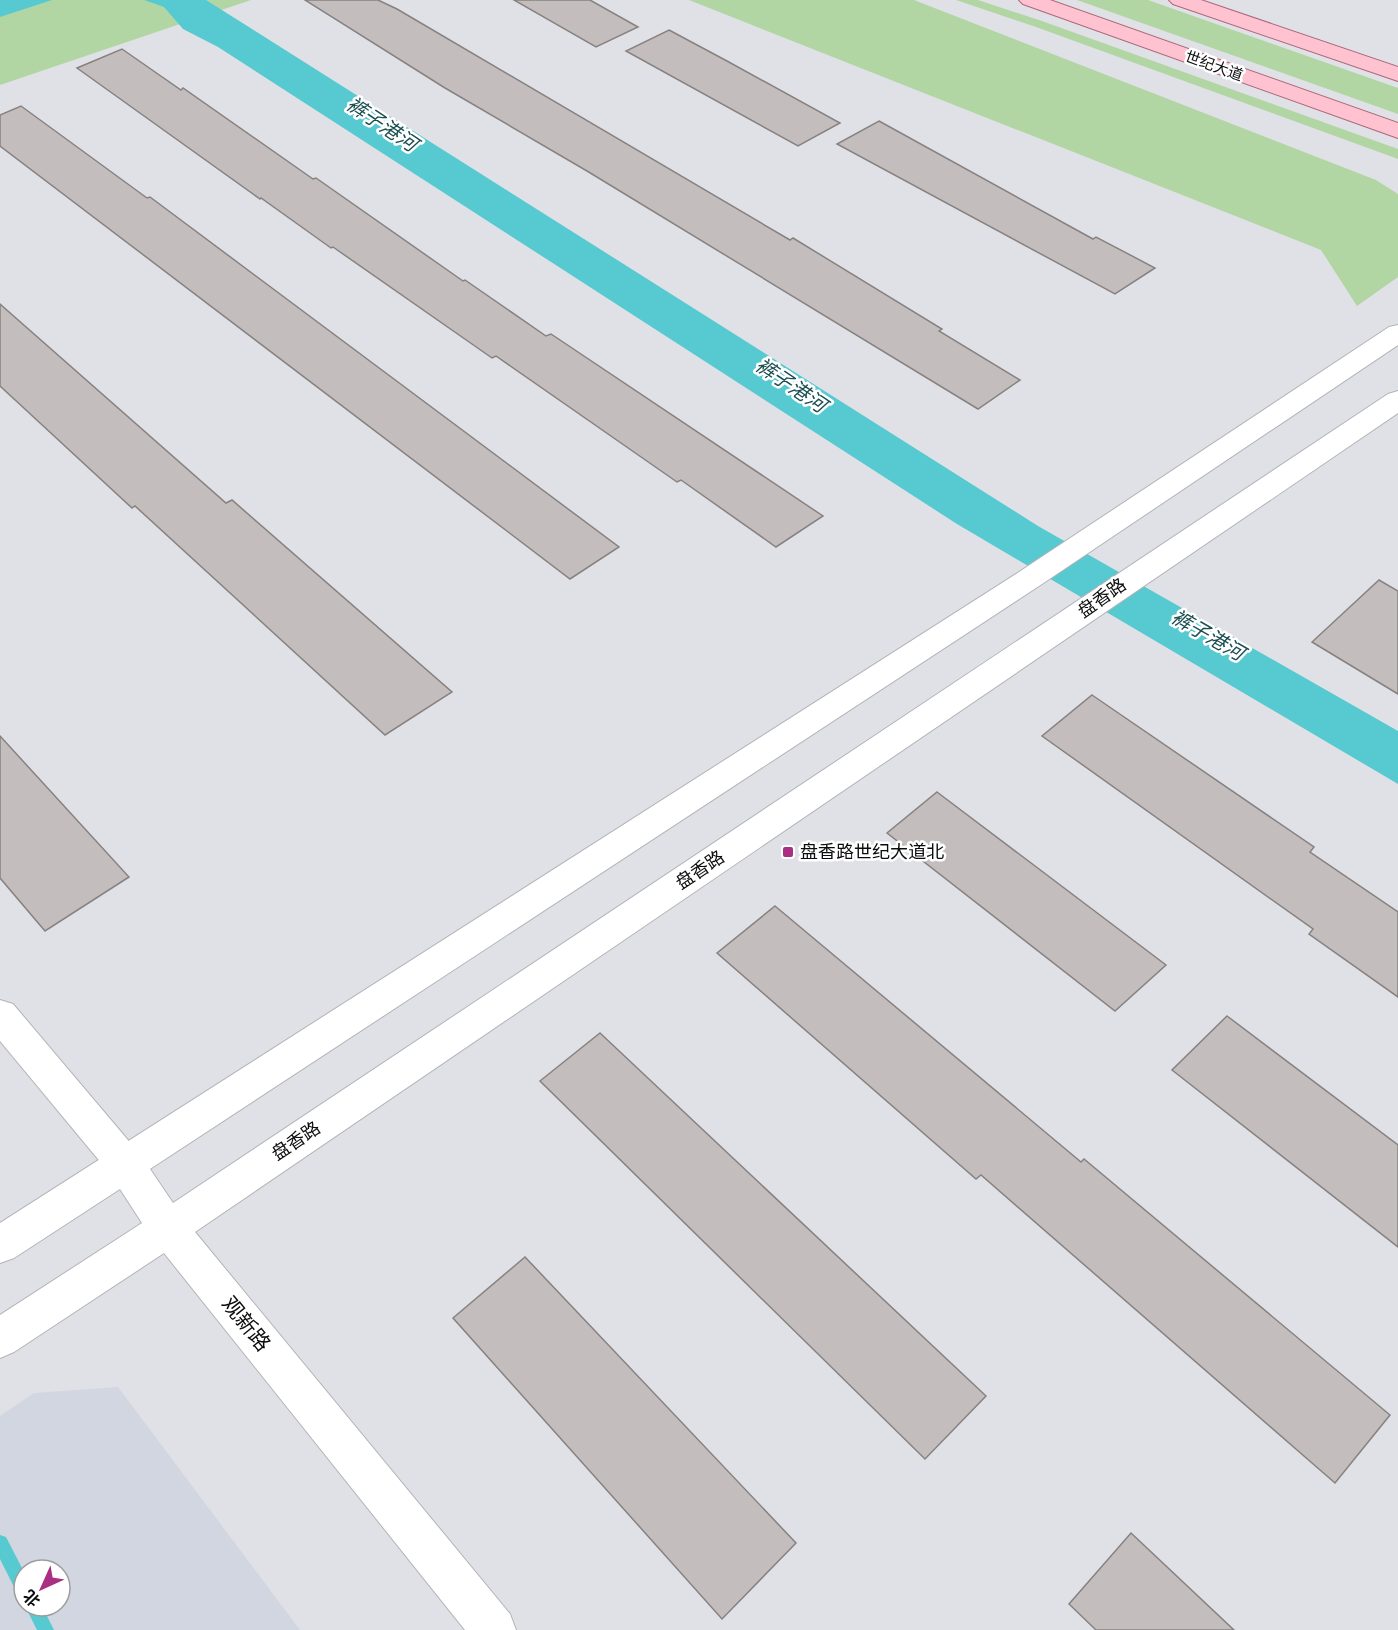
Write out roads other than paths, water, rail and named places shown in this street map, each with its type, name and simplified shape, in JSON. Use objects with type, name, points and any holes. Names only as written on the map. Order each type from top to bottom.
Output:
[{"type":"main road","name":"世纪大道","points":[[1030,0],[1398,131]]},
{"type":"main road","points":[[1180,0],[1398,74]]},
{"type":"street","points":[[0,1245],[1029,579],[1398,333]]},
{"type":"street","name":"盘香路","points":[[0,1338],[168,1228],[1088,609],[1139,572],[1398,400]]},
{"type":"street","name":"观新路","points":[[0,1016],[125,1164],[168,1228],[494,1630]]},
{"type":"water","points":[[0,0],[52,0],[0,17]]},
{"type":"water","name":"裤子港河","points":[[144,0],[206,0],[1038,526],[1398,731],[1398,784],[957,524],[218,47],[183,29],[164,7]]},
{"type":"waterway","points":[[0,1543],[12,1566]]},
{"type":"waterway","points":[[40,1618],[46,1630]]},
{"type":"place","name":"盘香路世纪大道北","points":[[788,852]]}]
